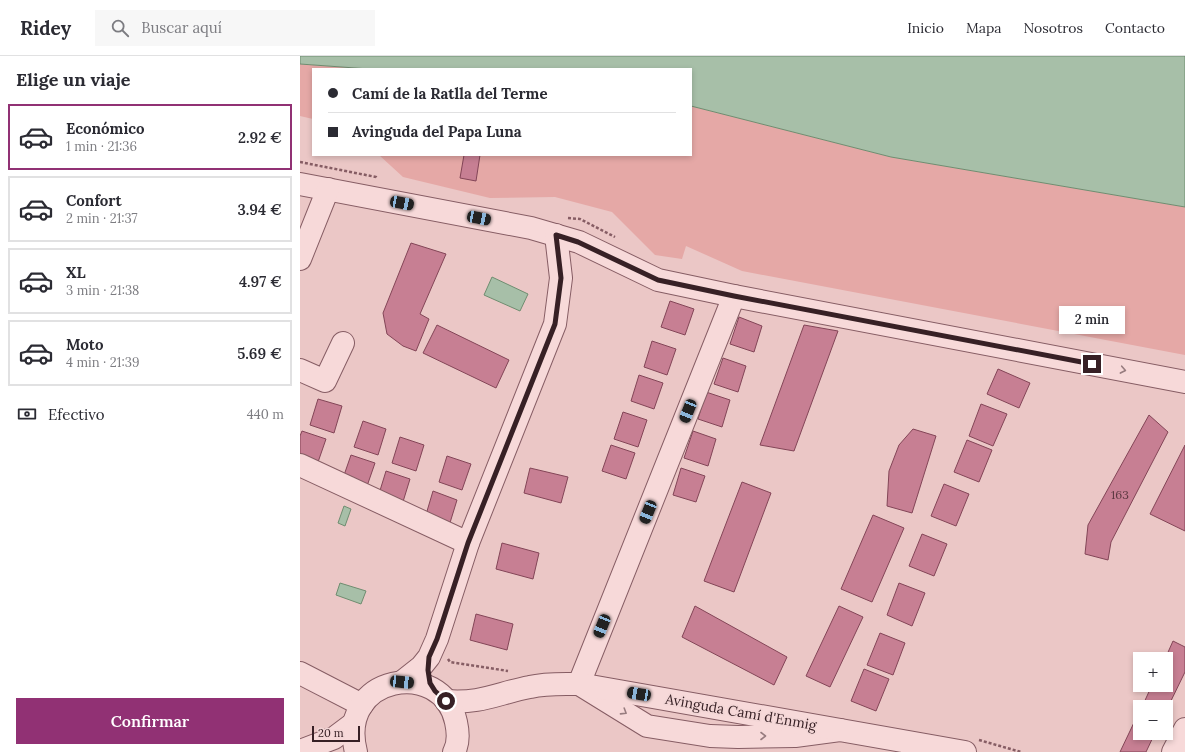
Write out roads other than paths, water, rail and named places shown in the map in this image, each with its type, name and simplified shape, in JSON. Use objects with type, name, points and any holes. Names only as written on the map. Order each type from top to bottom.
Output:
[{"type":"street","points":[[300,184],[531,228],[578,242],[658,280],[734,296],[1185,382]]},
{"type":"street","points":[[300,259],[328,189]]},
{"type":"street","points":[[402,682],[421,667],[429,657],[437,639],[468,543],[555,324],[561,278],[556,235]]},
{"type":"street","points":[[734,296],[579,684],[647,726],[710,736],[736,744],[840,730]]},
{"type":"street","points":[[300,370],[325,381],[342,343]]},
{"type":"street","points":[[300,465],[468,543]]},
{"type":"street","points":[[429,657],[428,670],[430,683],[441,696],[454,716],[456,742]]},
{"type":"street","points":[[300,673],[358,714]]},
{"type":"street","points":[[306,749],[334,738],[358,714],[369,696],[379,688],[402,682],[419,684],[441,696]]},
{"type":"street","name":"Avinguda Camí d'Enmig","points":[[441,696],[461,702],[495,697],[530,687],[579,684],[965,752]]},
{"type":"street","name":"Avinguda Camí d'Enmig","points":[[456,742],[477,709],[495,697]]},
{"type":"street","points":[[736,744],[743,712]]},
{"type":"street","points":[[356,752],[353,740],[358,714]]},
{"type":"street","points":[[1173,752],[1185,729]]},
{"type":"street","points":[[306,749],[334,746],[351,752]]}]
